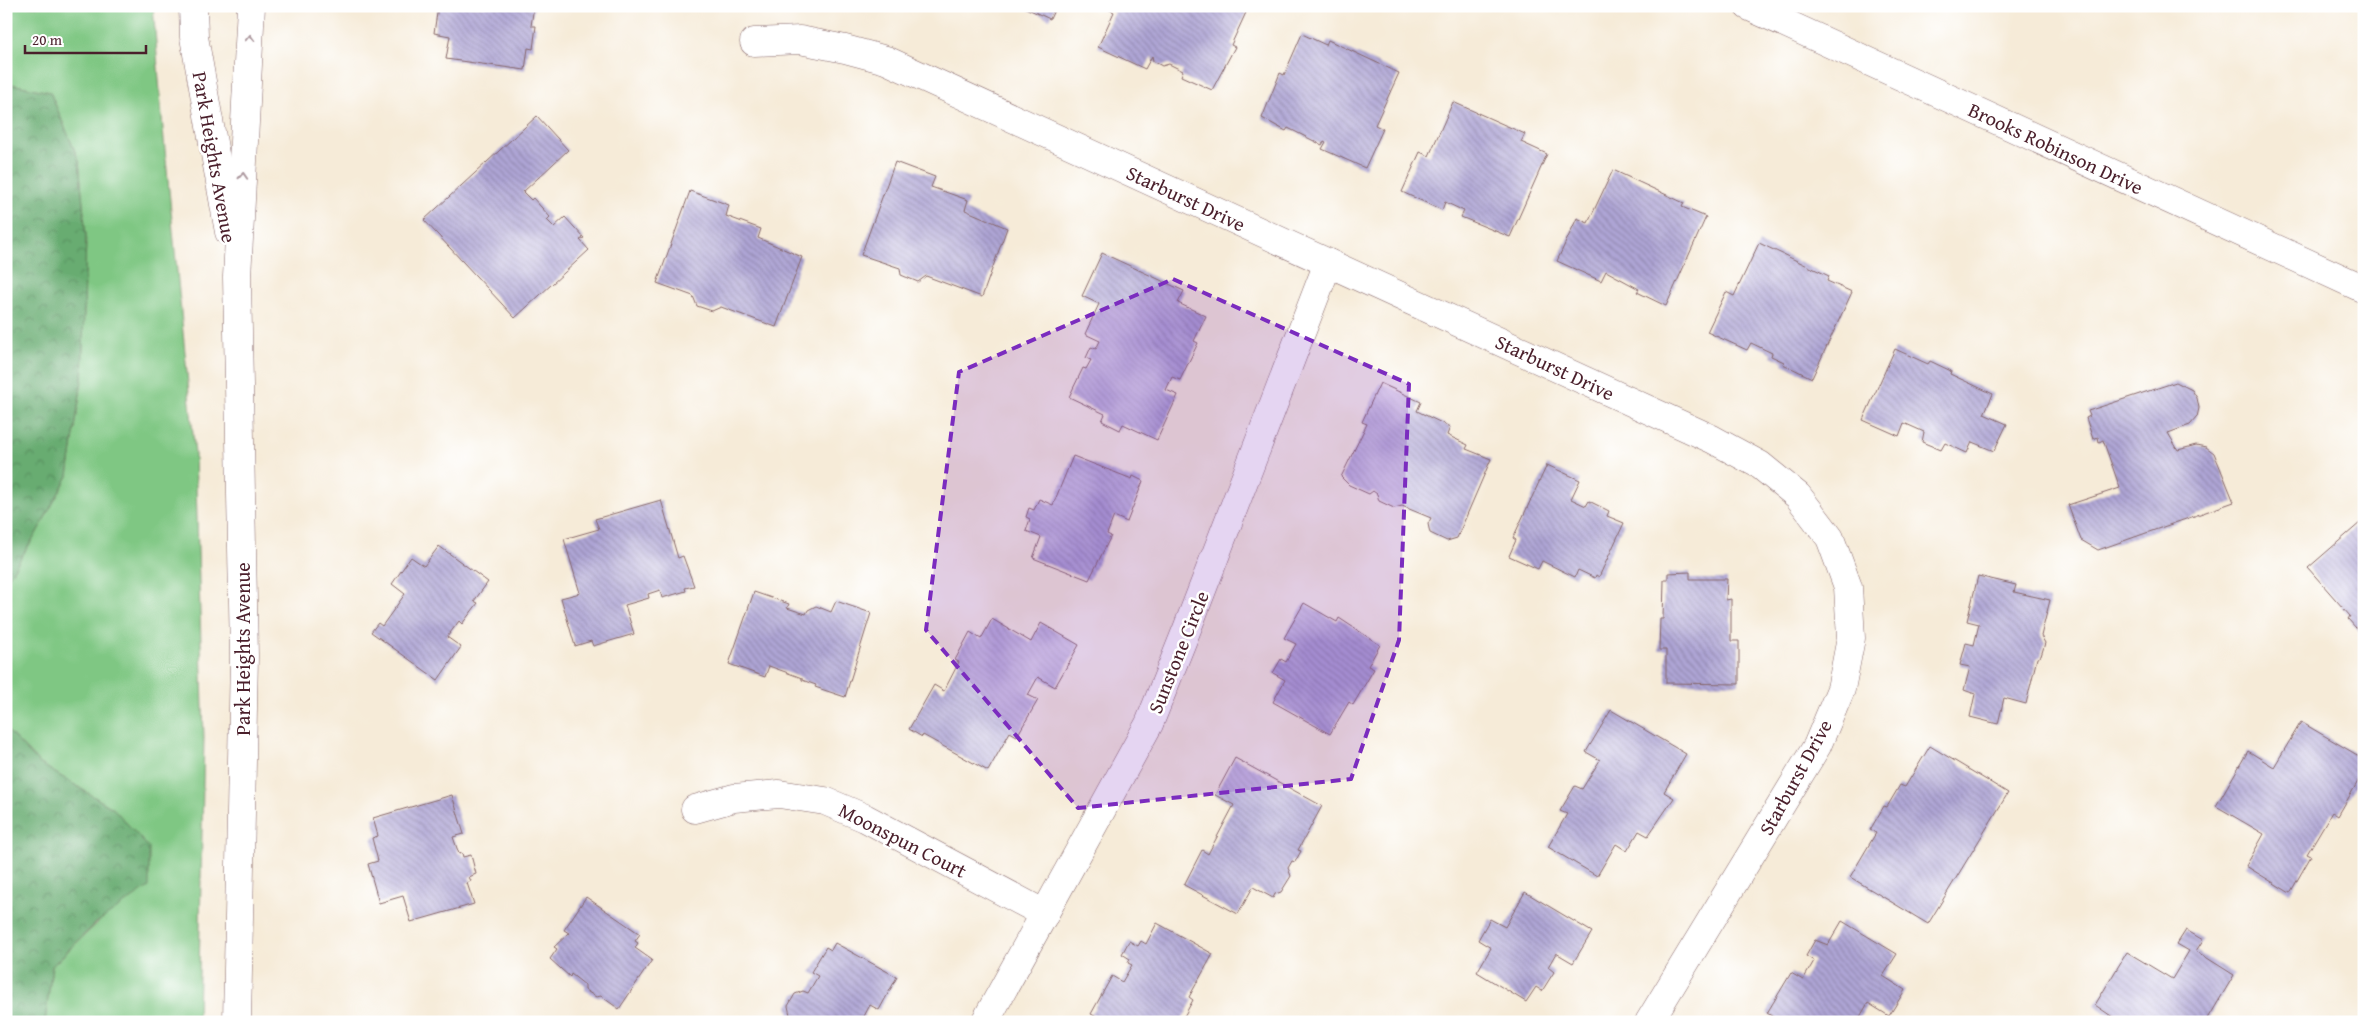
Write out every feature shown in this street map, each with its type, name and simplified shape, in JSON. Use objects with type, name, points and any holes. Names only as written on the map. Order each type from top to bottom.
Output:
[{"type":"street","name":"Park Heights Avenue","points":[[193,6],[194,37],[237,277]]},
{"type":"street","name":"Park Heights Avenue","points":[[237,1022],[244,656],[237,277],[251,6]]},
{"type":"street","name":"Brooks Robinson Drive","points":[[1748,6],[2364,289]]},
{"type":"street","name":"Starburst Drive","points":[[754,42],[800,40],[846,49],[886,60],[1712,439],[1760,465],[1798,496],[1830,538],[1848,587],[1851,638],[1841,689],[1817,746],[1649,1022]]},
{"type":"street","name":"Sunstone Circle","points":[[985,1022],[1149,724],[1188,629],[1328,263]]},
{"type":"street","name":"Moonspun Court","points":[[695,809],[734,798],[779,794],[825,801],[865,818],[1045,914]]},
{"type":"highlighted area","points":[[1173,279],[1409,384],[1399,640],[1351,779],[1078,808],[926,630],[959,372]]},
{"type":"green space","points":[[6,6],[153,6],[163,129],[195,454],[204,738],[198,1022],[45,1022],[52,966],[107,914],[114,809],[39,763],[6,729],[6,581],[36,534],[68,476],[82,380],[86,236],[79,161],[50,92],[6,83]]},
{"type":"green space","points":[[6,83],[50,92],[79,161],[86,236],[82,380],[68,476],[36,534],[6,581]]},
{"type":"green space","points":[[6,729],[39,763],[114,809],[149,848],[149,887],[96,923],[52,966],[45,1022],[6,1022]]},
{"type":"building","points":[[438,6],[534,6],[531,26],[536,26],[533,49],[528,48],[525,70],[446,59],[450,36],[434,33]]},
{"type":"building","points":[[1021,6],[1056,6],[1050,19]]},
{"type":"building","points":[[1102,6],[1249,6],[1231,45],[1235,47],[1212,90],[1181,76],[1183,71],[1169,64],[1162,66],[1153,61],[1152,56],[1145,69],[1098,47],[1114,12]]},
{"type":"building","points":[[1302,34],[1326,45],[1328,40],[1399,73],[1375,125],[1383,129],[1365,168],[1322,149],[1326,142],[1324,141],[1322,145],[1288,128],[1286,131],[1262,118],[1280,73],[1284,75]]},
{"type":"building","points":[[1453,102],[1525,134],[1521,142],[1547,154],[1510,237],[1461,217],[1464,211],[1445,202],[1442,210],[1402,192],[1420,152],[1429,156]]},
{"type":"building","points":[[537,116],[568,150],[523,192],[531,200],[533,198],[550,217],[547,220],[554,227],[565,217],[584,238],[580,240],[589,250],[515,318],[424,220]]},
{"type":"building","points":[[895,162],[935,177],[931,187],[968,200],[965,210],[1007,228],[982,297],[926,276],[918,282],[901,275],[900,268],[861,255]]},
{"type":"building","points":[[1613,170],[1684,203],[1682,207],[1706,217],[1666,306],[1637,292],[1639,289],[1606,271],[1601,281],[1557,261],[1577,218],[1588,223]]},
{"type":"building","points":[[690,191],[729,205],[726,216],[761,229],[758,238],[802,257],[776,327],[721,307],[712,311],[697,306],[693,296],[657,283]]},
{"type":"building","points":[[1759,243],[1829,276],[1827,281],[1852,292],[1812,378],[1783,364],[1784,362],[1771,356],[1772,353],[1751,343],[1747,350],[1707,332],[1726,292],[1734,296]]},
{"type":"building","points":[[1102,253],[1184,291],[1178,303],[1206,316],[1194,341],[1198,343],[1180,380],[1172,377],[1166,390],[1178,395],[1157,440],[1123,424],[1120,430],[1102,421],[1105,414],[1069,397],[1083,368],[1086,369],[1091,360],[1086,358],[1091,347],[1096,349],[1100,341],[1085,334],[1099,304],[1082,296]]},
{"type":"building","points":[[1895,349],[1928,364],[1930,361],[1951,371],[1950,374],[1993,394],[1984,414],[2007,424],[1994,451],[1972,442],[1967,453],[1945,443],[1941,450],[1922,442],[1924,432],[1904,423],[1899,436],[1863,420]]},
{"type":"building","points":[[2176,382],[2192,390],[2197,398],[2199,408],[2197,417],[2190,425],[2168,433],[2178,450],[2196,445],[2206,447],[2214,453],[2234,502],[2098,550],[2081,540],[2068,505],[2120,488],[2103,440],[2099,442],[2098,437],[2093,439],[2086,418],[2090,416],[2088,411]]},
{"type":"building","points":[[1380,383],[1421,402],[1417,411],[1450,427],[1447,435],[1468,445],[1466,449],[1491,459],[1457,538],[1447,541],[1430,533],[1428,524],[1431,518],[1402,506],[1394,508],[1379,501],[1377,494],[1373,491],[1369,494],[1349,485],[1341,477],[1367,424],[1362,422]]},
{"type":"building","points":[[1073,456],[1132,479],[1133,476],[1143,481],[1127,522],[1114,516],[1107,534],[1111,536],[1089,580],[1033,558],[1041,537],[1026,531],[1030,519],[1026,517],[1029,508],[1034,510],[1039,499],[1053,505]]},
{"type":"building","points":[[1547,465],[1580,480],[1571,499],[1586,506],[1589,501],[1609,511],[1607,516],[1624,523],[1599,577],[1596,575],[1595,578],[1578,570],[1575,577],[1542,561],[1538,569],[1509,556],[1516,540],[1513,538]]},
{"type":"building","points":[[661,500],[678,558],[683,556],[694,586],[685,588],[686,591],[662,598],[660,590],[648,594],[649,598],[625,605],[634,634],[593,646],[591,641],[575,646],[561,598],[580,593],[564,539],[599,529],[595,519]]},
{"type":"building","points":[[2361,522],[2364,526],[2364,637],[2348,619],[2350,616],[2308,568]]},
{"type":"building","points":[[439,546],[488,582],[474,601],[478,603],[462,624],[459,621],[447,637],[461,647],[438,680],[371,632],[378,623],[382,626],[405,594],[392,584],[411,557],[424,566]]},
{"type":"building","points":[[1690,572],[1690,579],[1727,579],[1726,600],[1731,599],[1731,641],[1739,641],[1739,684],[1666,683],[1666,650],[1659,650],[1660,619],[1663,619],[1664,580],[1668,580],[1668,573]]},
{"type":"building","points":[[1978,576],[2016,585],[2014,592],[2050,600],[2041,636],[2045,643],[2041,656],[2037,658],[2026,704],[2004,698],[1998,724],[1970,717],[1975,694],[1964,690],[1970,667],[1960,665],[1966,643],[1974,645],[1979,624],[1967,621]]},
{"type":"building","points":[[754,592],[789,604],[787,608],[806,614],[808,610],[816,606],[831,612],[836,601],[871,613],[845,697],[815,687],[816,685],[802,680],[802,678],[769,666],[765,677],[729,664]]},
{"type":"building","points":[[1304,603],[1337,622],[1339,618],[1380,645],[1368,666],[1374,669],[1353,705],[1349,702],[1330,734],[1273,702],[1285,680],[1273,673],[1281,659],[1286,662],[1296,644],[1284,638]]},
{"type":"building","points":[[992,619],[1031,642],[1041,623],[1079,645],[1055,687],[1038,677],[1028,695],[1038,700],[1017,736],[1010,732],[988,771],[909,729],[934,685],[944,691],[959,662],[955,660],[970,632],[981,639]]},
{"type":"building","points":[[1611,710],[1686,754],[1664,792],[1674,798],[1648,836],[1639,831],[1627,851],[1616,844],[1597,876],[1548,847],[1567,814],[1560,811],[1575,786],[1582,789],[1600,760],[1586,752]]},
{"type":"building","points":[[2301,722],[2364,759],[2364,771],[2338,816],[2332,812],[2307,854],[2311,856],[2290,893],[2246,866],[2264,834],[2216,806],[2248,751],[2274,767]]},
{"type":"building","points":[[1930,746],[2008,793],[1928,924],[1850,877],[1876,833],[1870,830],[1884,806],[1887,807],[1900,785],[1905,787]]},
{"type":"building","points":[[1235,758],[1322,806],[1298,850],[1301,851],[1295,862],[1292,861],[1288,868],[1291,876],[1281,892],[1275,894],[1273,898],[1253,887],[1238,914],[1184,885],[1202,850],[1208,854],[1234,805],[1215,795]]},
{"type":"building","points":[[452,795],[464,834],[453,837],[459,854],[462,853],[463,857],[471,855],[476,874],[469,877],[471,881],[467,883],[474,904],[411,922],[403,896],[379,903],[368,864],[378,861],[372,838],[378,836],[373,818]]},
{"type":"building","points":[[1525,892],[1592,932],[1573,963],[1556,953],[1548,967],[1554,972],[1542,991],[1536,987],[1526,1002],[1477,972],[1491,948],[1478,940],[1490,919],[1505,927]]},
{"type":"building","points":[[586,897],[640,934],[635,941],[638,943],[635,948],[652,960],[619,1009],[601,996],[596,997],[585,990],[585,985],[571,974],[570,977],[550,959],[557,949],[554,947],[569,933],[564,930]]},
{"type":"building","points":[[1842,921],[1897,954],[1883,976],[1905,990],[1889,1016],[1868,1003],[1857,1022],[1781,1022],[1767,1013],[1791,973],[1803,980],[1814,961],[1806,956],[1815,940],[1828,945]]},
{"type":"building","points":[[1157,923],[1213,954],[1189,997],[1193,1000],[1181,1022],[1106,1022],[1091,1014],[1112,976],[1122,982],[1132,965],[1128,963],[1130,959],[1122,954],[1129,941],[1138,946],[1141,941],[1146,944]]},
{"type":"building","points":[[2186,930],[2203,940],[2196,951],[2234,975],[2206,1022],[2120,1022],[2095,1005],[2127,952],[2172,979],[2189,951],[2177,944]]},
{"type":"building","points":[[835,943],[897,977],[879,1010],[870,1005],[861,1022],[792,1022],[794,1017],[790,1015],[788,1006],[795,994],[803,991],[808,993],[818,976],[811,972],[826,947],[831,950]]}]
